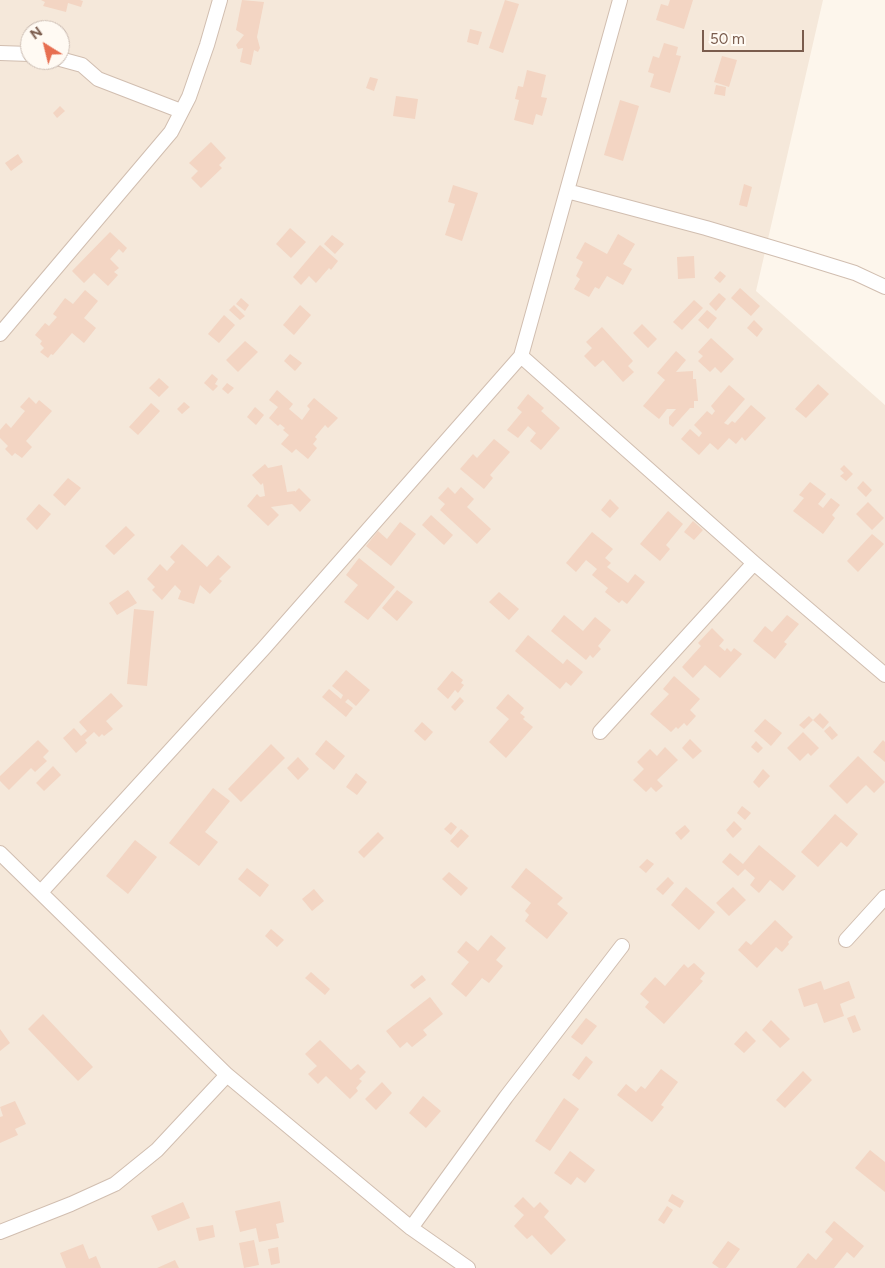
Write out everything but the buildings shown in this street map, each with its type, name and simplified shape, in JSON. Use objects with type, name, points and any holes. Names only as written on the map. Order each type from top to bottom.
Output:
[{"type":"street","points":[[0,334],[171,132],[189,97],[220,0]]},
{"type":"street","points":[[41,892],[264,648],[521,356],[620,0]]},
{"type":"street","points":[[0,53],[20,54]]},
{"type":"street","points":[[70,62],[82,65],[98,79],[182,111]]},
{"type":"street","points":[[567,191],[706,228],[800,256],[855,274],[885,288]]},
{"type":"street","points":[[521,356],[754,563],[885,675]]},
{"type":"street","points":[[600,732],[754,563]]},
{"type":"street","points":[[0,853],[227,1075],[412,1228],[468,1268]]},
{"type":"street","points":[[846,940],[885,897]]},
{"type":"street","points":[[412,1228],[506,1097],[622,946]]},
{"type":"street","points":[[0,1232],[71,1204],[115,1184],[157,1150],[227,1075]]},
{"type":"shaded area","points":[[0,0],[823,0],[756,291],[885,405],[885,1268],[0,1268]]}]
